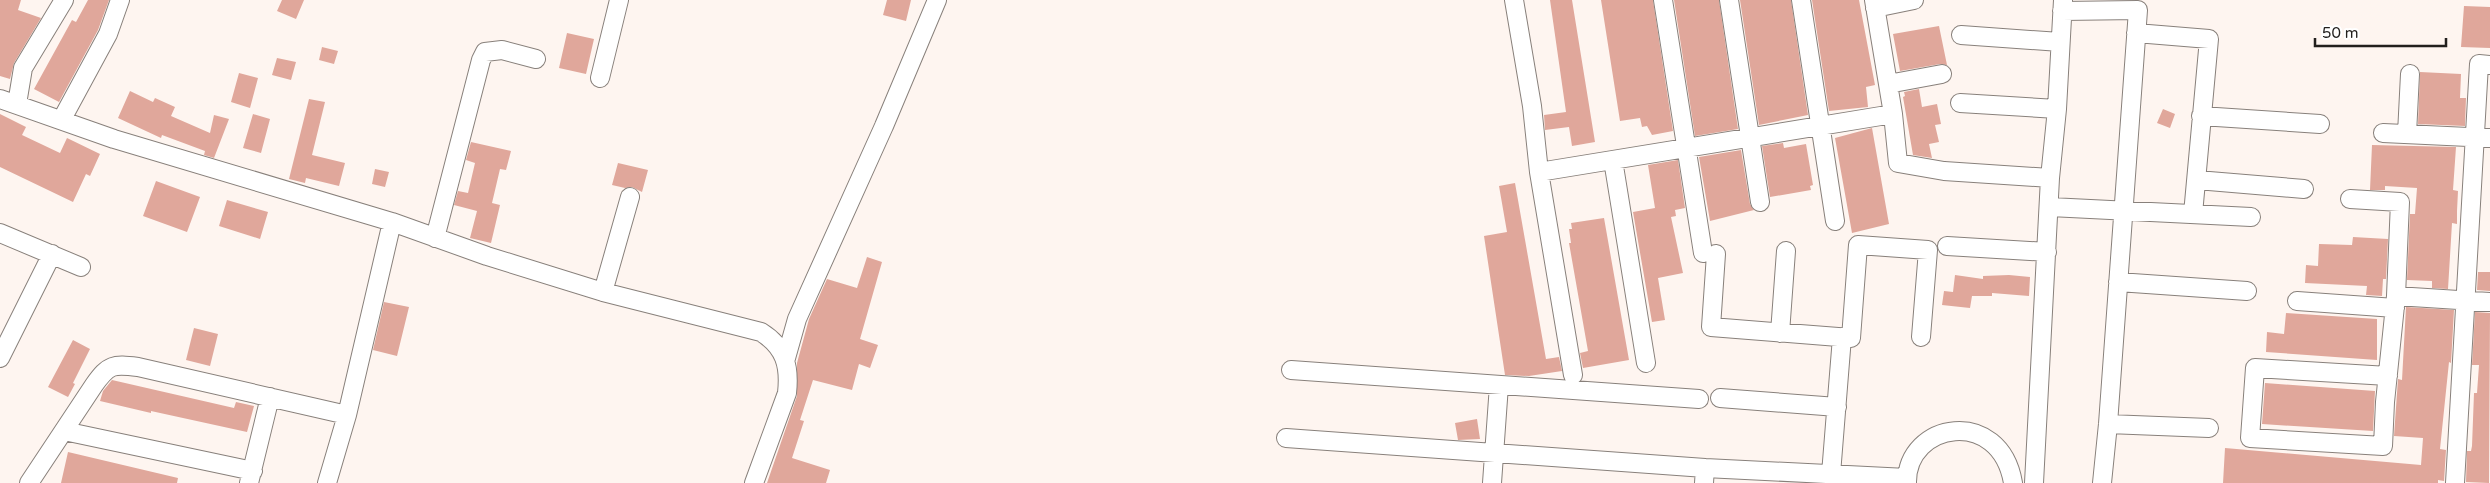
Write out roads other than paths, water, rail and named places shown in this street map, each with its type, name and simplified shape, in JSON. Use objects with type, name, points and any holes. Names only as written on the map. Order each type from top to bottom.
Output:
[{"type":"street","points":[[17,104],[23,68],[64,0]]},
{"type":"street","points":[[62,119],[108,34],[120,0]]},
{"type":"street","points":[[600,78],[619,0]]},
{"type":"street","points":[[786,358],[797,319],[884,126],[937,0]]},
{"type":"street","points":[[1514,0],[1532,106],[1539,172],[1573,375]]},
{"type":"street","points":[[1663,0],[1686,147],[1710,254],[1710,327],[1851,338],[1858,245],[1928,250],[1921,337]]},
{"type":"street","points":[[1729,0],[1760,202]]},
{"type":"street","points":[[1801,0],[1835,221]]},
{"type":"street","points":[[1914,0],[1874,4],[1893,114],[1898,163],[1944,171],[2050,178]]},
{"type":"street","points":[[2034,483],[2050,207],[2050,178],[2057,110],[2062,5],[2138,10],[2108,424],[2102,483]]},
{"type":"street","points":[[2136,33],[2208,38],[2193,214]]},
{"type":"street","points":[[1961,36],[2060,42]]},
{"type":"street","points":[[435,238],[485,52],[502,50],[536,59]]},
{"type":"street","points":[[2455,483],[2466,300],[2483,138],[2479,64],[2490,65]]},
{"type":"street","points":[[1888,84],[1942,74]]},
{"type":"street","points":[[2406,134],[2410,74]]},
{"type":"street","points":[[0,99],[62,119],[114,139],[392,222],[435,238],[603,292],[761,332],[771,338],[786,358],[788,368],[787,393],[754,483]]},
{"type":"street","points":[[1960,103],[2057,110]]},
{"type":"street","points":[[1539,172],[1893,114]]},
{"type":"street","points":[[2202,116],[2320,124]]},
{"type":"street","points":[[2383,133],[2483,138]]},
{"type":"street","points":[[1613,160],[1646,363]]},
{"type":"street","points":[[2197,180],[2304,189]]},
{"type":"street","points":[[603,292],[630,197]]},
{"type":"street","points":[[2350,199],[2400,202],[2396,302],[2383,446],[2250,438],[2254,368],[2388,376]]},
{"type":"street","points":[[2050,207],[2251,217]]},
{"type":"street","points":[[327,483],[347,415],[392,222]]},
{"type":"street","points":[[0,233],[81,267]]},
{"type":"street","points":[[1947,246],[2047,252]]},
{"type":"street","points":[[1780,333],[1786,251]]},
{"type":"street","points":[[0,358],[6,331],[52,254]]},
{"type":"street","points":[[2118,282],[2247,291]]},
{"type":"street","points":[[2297,301],[2396,302],[2466,300],[2490,302]]},
{"type":"street","points":[[1832,474],[1842,337]]},
{"type":"street","points":[[29,483],[94,384],[104,370],[111,366],[138,367],[347,415]]},
{"type":"street","points":[[1291,370],[1699,399]]},
{"type":"street","points":[[1492,483],[1499,385]]},
{"type":"street","points":[[64,431],[251,477],[270,397]]},
{"type":"street","points":[[1720,398],[1837,407]]},
{"type":"street","points":[[2108,424],[2209,428]]},
{"type":"street","points":[[1286,438],[1494,453],[1704,476],[1832,474],[1907,480],[1915,455],[1928,441],[1946,432],[1966,431],[1985,437],[2000,449],[2010,466],[2013,483]]}]
